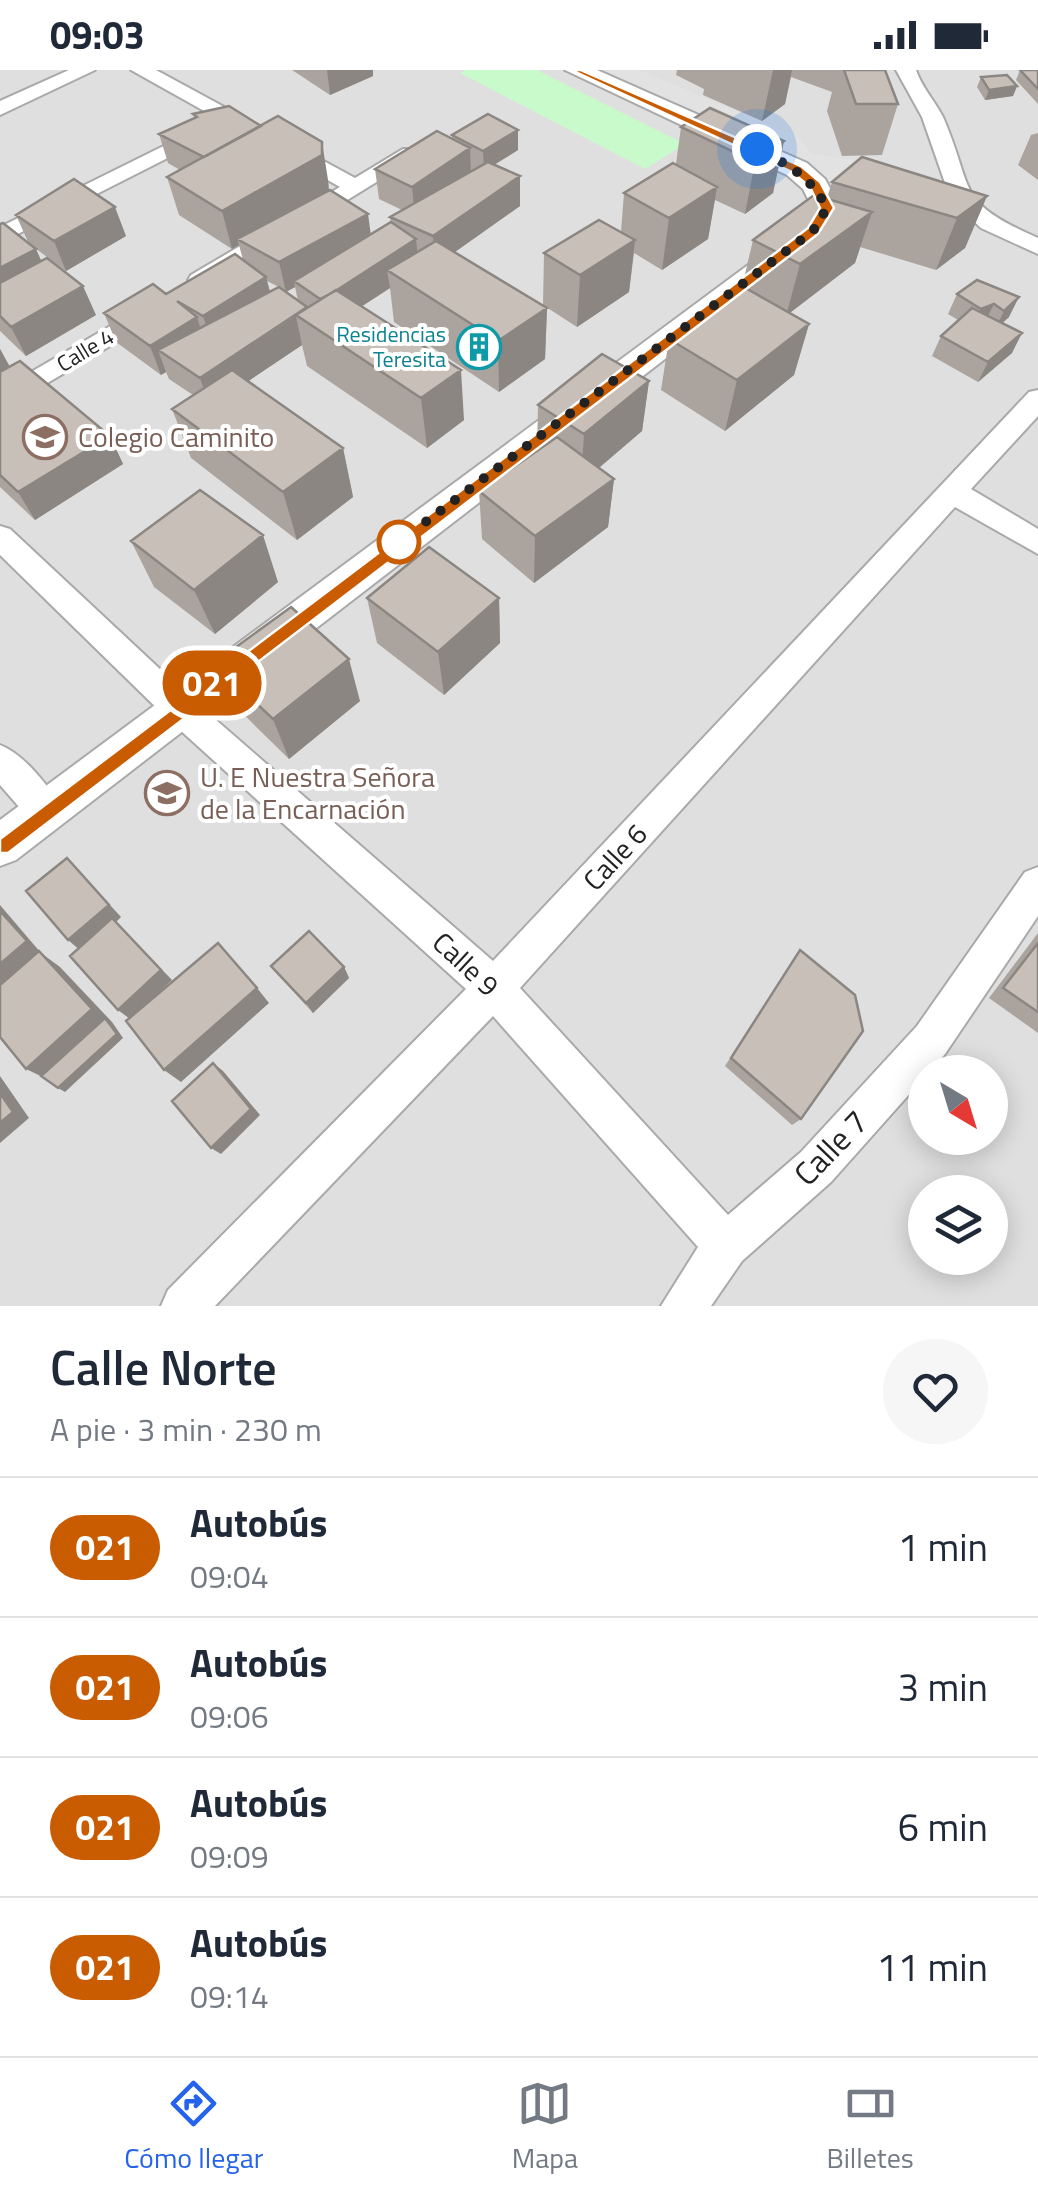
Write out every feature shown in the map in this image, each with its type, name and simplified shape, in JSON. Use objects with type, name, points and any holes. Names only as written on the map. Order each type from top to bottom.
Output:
[{"type":"street","points":[[0,109],[86,70]]},
{"type":"street","points":[[141,70],[354,186]]},
{"type":"street","points":[[0,846],[813,231],[827,208],[815,185],[797,169],[577,70]]},
{"type":"street","points":[[906,70],[910,86],[931,114],[954,188],[972,209],[1004,233],[1038,247]]},
{"type":"street","points":[[0,236],[230,118]]},
{"type":"street","name":"Calle 4","points":[[0,402],[428,144]]},
{"type":"street","name":"Calle 6","points":[[184,1306],[494,988],[1038,399]]},
{"type":"street","points":[[953,492],[1038,542]]},
{"type":"street","name":"Calle 9","points":[[0,537],[181,710],[494,988],[726,1244]]},
{"type":"street","points":[[0,760],[45,812]]},
{"type":"street","name":"Calle 7","points":[[684,1306],[726,1244],[816,1167],[932,1040],[1038,884]]},
{"type":"shaded area","points":[[0,70],[1038,70],[1038,1306],[0,1306]]},
{"type":"shaded area","points":[[588,70],[639,70],[800,138],[812,154],[880,163],[830,189]]},
{"type":"green space","points":[[537,70],[685,144],[645,169],[460,73]]},
{"type":"building","points":[[844,70],[885,70],[898,104],[856,104]]},
{"type":"building","points":[[1020,70],[1038,70],[1038,89]]},
{"type":"building","points":[[1007,75],[1017,86],[989,90],[981,77]]},
{"type":"building","points":[[229,106],[261,126],[204,157],[159,134],[197,117],[193,114]]},
{"type":"building","points":[[710,108],[784,141],[755,162],[681,127]]},
{"type":"building","points":[[488,114],[518,130],[483,151],[452,135]]},
{"type":"building","points":[[278,116],[322,142],[322,155],[222,211],[167,177]]},
{"type":"building","points":[[437,131],[470,148],[412,187],[375,169]]},
{"type":"building","points":[[862,157],[987,196],[957,218],[832,182]]},
{"type":"building","points":[[488,162],[520,176],[433,236],[390,217]]},
{"type":"building","points":[[673,163],[717,187],[669,218],[624,193]]},
{"type":"building","points":[[74,179],[115,207],[54,241],[16,215]]},
{"type":"building","points":[[330,190],[368,214],[279,262],[237,239]]},
{"type":"building","points":[[814,195],[872,212],[800,264],[753,240]]},
{"type":"building","points":[[599,220],[635,240],[580,275],[544,253]]},
{"type":"building","points":[[391,222],[416,239],[320,299],[294,281]]},
{"type":"building","points":[[0,224],[36,249],[0,268]]},
{"type":"building","points":[[436,241],[547,308],[498,341],[387,270]]},
{"type":"building","points":[[235,254],[266,277],[203,316],[177,301],[197,317],[150,346],[104,313],[153,284],[166,294]]},
{"type":"building","points":[[47,258],[83,286],[11,327],[0,316],[0,283]]},
{"type":"building","points":[[977,280],[1019,297],[1004,311],[994,304],[981,309],[957,294]]},
{"type":"building","points":[[742,286],[809,324],[737,380],[669,339]]},
{"type":"building","points":[[279,287],[307,307],[200,378],[158,350]]},
{"type":"building","points":[[336,290],[461,370],[421,398],[296,315]]},
{"type":"building","points":[[972,308],[1022,333],[988,362],[941,336]]},
{"type":"building","points":[[602,354],[649,381],[584,434],[538,405]]},
{"type":"building","name":"Colegio Caminito","points":[[20,361],[110,436],[18,492],[0,475],[0,372]]},
{"type":"building","points":[[232,370],[343,448],[283,492],[172,409]]},
{"type":"building","points":[[557,437],[614,479],[535,536],[479,491]]},
{"type":"building","points":[[200,490],[263,535],[194,590],[131,541]]},
{"type":"building","points":[[429,547],[499,598],[438,652],[367,598]]},
{"type":"building","points":[[291,607],[349,659],[273,719],[214,663]]},
{"type":"building","points":[[67,858],[109,905],[68,940],[26,891]]},
{"type":"building","points":[[0,911],[27,941],[0,964]]},
{"type":"building","points":[[112,918],[161,970],[118,1010],[70,956]]},
{"type":"building","points":[[309,931],[344,967],[306,1003],[271,966]]},
{"type":"building","points":[[218,943],[257,988],[164,1070],[126,1021]]},
{"type":"building","points":[[1038,943],[1038,1012],[1003,988]]},
{"type":"building","points":[[800,950],[855,995],[863,1031],[801,1119],[731,1058]]},
{"type":"building","points":[[39,951],[92,1009],[26,1069],[0,1037],[0,985]]},
{"type":"building","points":[[105,1018],[117,1034],[58,1088],[41,1076]]},
{"type":"building","points":[[213,1063],[251,1109],[211,1148],[172,1101]]},
{"type":"building","points":[[0,1093],[13,1112],[0,1123]]},
{"type":"bus line","name":"021","points":[[0,846],[813,231],[827,208],[815,185],[797,169],[577,70]]},
{"type":"place","name":"Residencias Teresita","points":[[479,347]]},
{"type":"place","name":"Colegio Caminito","points":[[45,437]]},
{"type":"place","name":"U. E Nuestra Señora de la Encarnación","points":[[167,793]]},
{"type":"route","points":[[399,542],[391,548],[813,231],[827,208],[815,185],[797,169],[757,149]]}]
